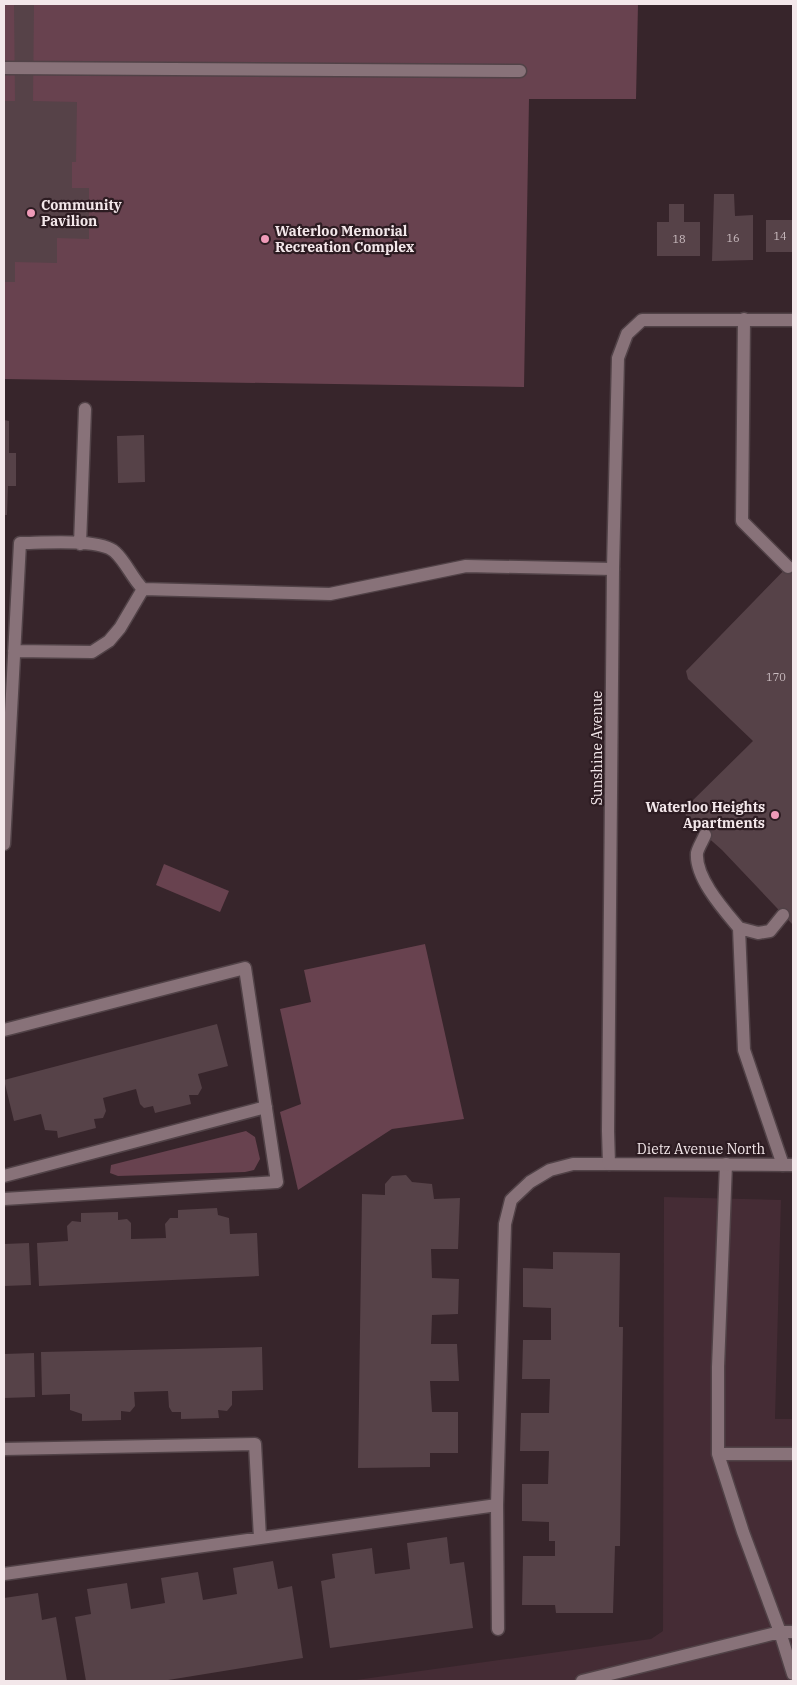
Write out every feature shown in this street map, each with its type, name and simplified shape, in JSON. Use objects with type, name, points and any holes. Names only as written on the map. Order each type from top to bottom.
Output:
[{"type":"street","points":[[4,68],[520,72]]},
{"type":"street","name":"Sunshine Avenue","points":[[609,1164],[613,569],[618,358],[627,334],[642,320],[744,320]]},
{"type":"street","points":[[788,567],[742,521],[744,320],[793,320]]},
{"type":"street","points":[[80,544],[85,409]]},
{"type":"street","points":[[4,844],[20,543],[102,544],[115,551],[132,578],[143,589],[330,594],[466,566],[613,569]]},
{"type":"street","points":[[14,651],[92,652],[109,641],[120,628],[143,589]]},
{"type":"street","points":[[705,835],[697,853],[702,874],[714,899],[739,928],[758,933],[770,931],[783,915]]},
{"type":"street","points":[[739,928],[744,1050],[788,1165]]},
{"type":"street","points":[[4,1030],[245,968],[277,1182],[4,1199]]},
{"type":"street","points":[[4,1176],[266,1107]]},
{"type":"street","name":"Dietz Avenue North","points":[[498,1630],[496,1505],[505,1224],[511,1200],[530,1182],[550,1170],[573,1164],[788,1165]]},
{"type":"street","points":[[726,1164],[718,1367],[718,1454],[742,1532],[780,1632],[793,1674]]},
{"type":"street","points":[[4,1449],[255,1444],[260,1538]]},
{"type":"street","points":[[718,1454],[793,1454]]},
{"type":"street","points":[[4,1574],[496,1505]]},
{"type":"street","points":[[582,1681],[780,1632],[793,1632]]},
{"type":"shaded area","name":"Waterloo Memorial Recreation Complex","points":[[4,4],[638,4],[636,99],[529,99],[524,387],[4,379]]},
{"type":"shaded area","points":[[164,864],[229,891],[220,912],[156,885]]},
{"type":"shaded area","points":[[425,944],[464,1119],[392,1129],[298,1190],[280,1112],[301,1104],[280,1009],[311,1002],[304,970]]},
{"type":"shaded area","points":[[246,1131],[255,1137],[260,1159],[254,1170],[245,1172],[118,1176],[110,1173],[111,1165]]},
{"type":"shaded area","points":[[664,1197],[781,1200],[775,1419],[793,1419],[793,1681],[349,1681],[651,1639],[663,1631]]},
{"type":"building","name":"Community Pavilion","points":[[14,4],[34,4],[33,101],[77,102],[76,162],[72,162],[72,188],[89,188],[89,239],[57,238],[57,263],[15,262],[15,282],[4,282],[4,101],[15,101]]},
{"type":"building","points":[[714,194],[734,194],[735,216],[753,215],[753,260],[712,261]]},
{"type":"building","points":[[669,204],[684,204],[684,222],[700,222],[700,256],[657,256],[657,222],[669,222]]},
{"type":"building","points":[[766,220],[793,220],[793,252],[766,252]]},
{"type":"building","points":[[4,420],[9,421],[9,453],[16,453],[16,486],[8,486],[7,515],[4,515]]},
{"type":"building","points":[[144,435],[145,482],[118,483],[117,436]]},
{"type":"building","points":[[793,561],[793,925],[722,850],[686,818],[685,808],[753,741],[688,679],[686,671]]},
{"type":"building","points":[[217,1024],[228,1066],[198,1074],[202,1088],[198,1095],[189,1095],[191,1104],[155,1113],[153,1106],[144,1108],[140,1104],[136,1089],[103,1098],[106,1111],[103,1118],[94,1119],[96,1128],[58,1138],[57,1131],[45,1130],[41,1114],[14,1121],[4,1080]]},
{"type":"building","points":[[406,1175],[412,1182],[432,1184],[434,1199],[460,1198],[458,1249],[431,1249],[432,1278],[459,1279],[458,1314],[432,1315],[431,1344],[457,1344],[459,1381],[430,1381],[432,1412],[458,1412],[458,1453],[430,1453],[430,1467],[358,1468],[362,1194],[385,1195],[385,1184],[392,1176]]},
{"type":"building","points":[[217,1208],[218,1215],[229,1218],[230,1234],[257,1233],[259,1276],[39,1286],[37,1243],[68,1241],[67,1226],[72,1221],[81,1222],[81,1213],[118,1212],[118,1220],[127,1219],[131,1223],[131,1239],[166,1238],[165,1224],[170,1218],[178,1218],[178,1210]]},
{"type":"building","points":[[29,1243],[31,1285],[4,1286],[4,1244]]},
{"type":"building","points":[[553,1252],[620,1253],[619,1327],[623,1327],[620,1546],[615,1546],[613,1613],[556,1613],[555,1605],[522,1605],[523,1556],[555,1556],[555,1541],[549,1541],[549,1522],[522,1521],[522,1484],[548,1484],[549,1451],[520,1451],[521,1413],[549,1413],[550,1379],[522,1379],[523,1340],[551,1340],[551,1308],[523,1307],[523,1268],[553,1269]]},
{"type":"building","points":[[262,1347],[263,1390],[232,1391],[232,1405],[227,1411],[218,1410],[219,1418],[181,1419],[181,1412],[172,1412],[169,1407],[168,1391],[134,1392],[135,1406],[130,1412],[121,1411],[121,1420],[82,1421],[82,1414],[70,1410],[70,1394],[42,1395],[41,1352]]},
{"type":"building","points":[[34,1353],[35,1397],[4,1398],[4,1354]]},
{"type":"building","points":[[447,1537],[450,1564],[464,1562],[473,1628],[330,1648],[321,1581],[335,1578],[332,1554],[372,1548],[375,1574],[410,1569],[407,1543]]},
{"type":"building","points":[[273,1561],[278,1589],[292,1586],[303,1658],[162,1681],[86,1681],[75,1617],[91,1614],[87,1589],[127,1583],[131,1609],[165,1603],[161,1578],[198,1572],[203,1600],[237,1594],[233,1568]]},
{"type":"building","points":[[38,1593],[42,1620],[56,1617],[67,1681],[4,1681],[4,1598]]},
{"type":"place","name":"Community Pavilion","points":[[31,213]]},
{"type":"place","name":"Waterloo Memorial Recreation Complex","points":[[265,239]]},
{"type":"place","name":"Waterloo Heights Apartments","points":[[775,815]]}]
